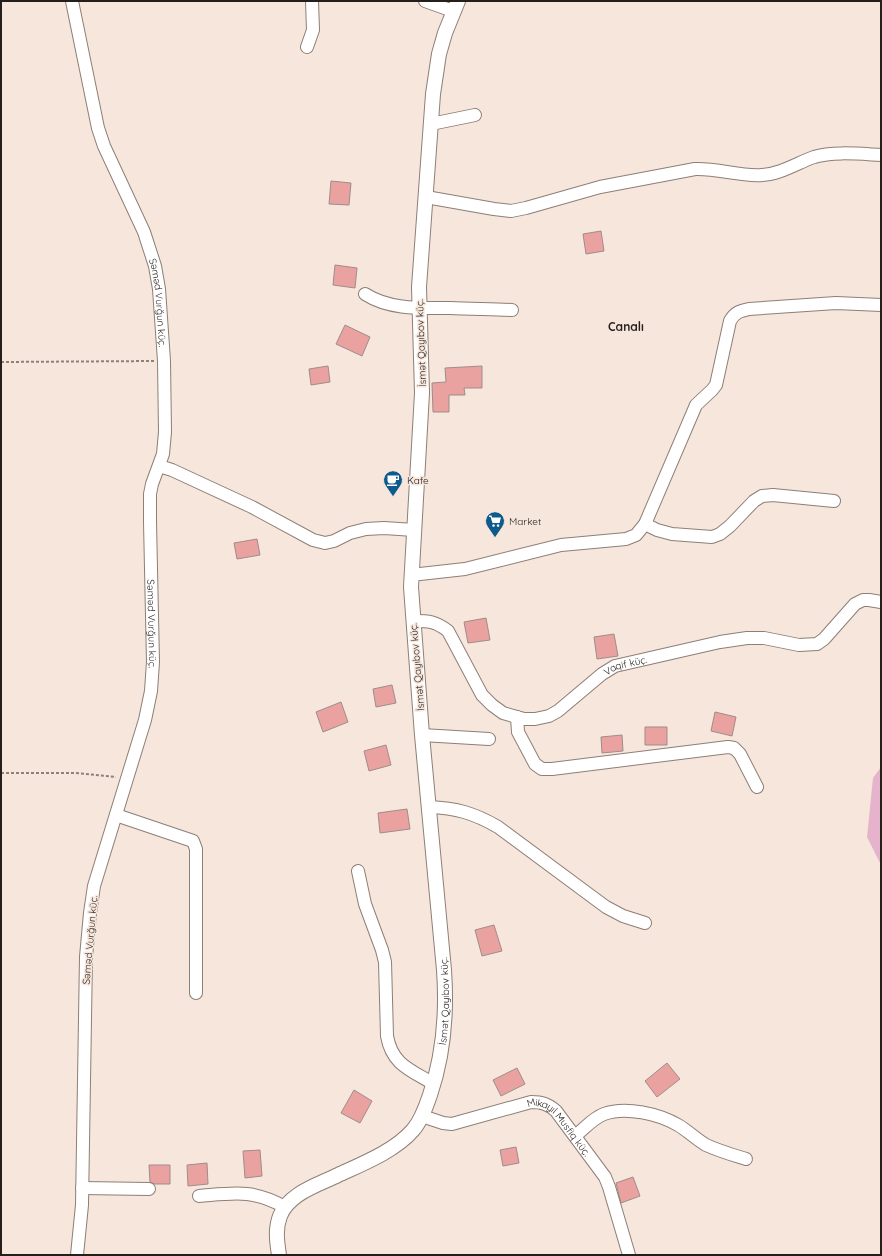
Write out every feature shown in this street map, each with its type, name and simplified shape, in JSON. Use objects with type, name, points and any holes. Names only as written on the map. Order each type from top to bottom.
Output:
[{"type":"street","name":"Səməd Vurğun küç.","points":[[72,1],[98,128],[104,146],[144,232],[155,266],[159,289],[164,361],[165,432],[163,454],[150,494],[153,662],[151,691],[145,720],[94,886],[90,912],[86,957],[82,1188],[80,1238],[77,1255]]},
{"type":"street","points":[[307,47],[313,30],[312,1]]},
{"type":"street","points":[[425,1],[455,6]]},
{"type":"street","name":"İsmət Qayıbov küç.","points":[[279,1255],[277,1228],[280,1216],[285,1207],[291,1201],[303,1192],[360,1165],[388,1149],[404,1139],[414,1129],[422,1116],[434,1084],[443,1037],[446,993],[422,735],[411,575],[422,393],[419,287],[433,94],[439,54],[455,6]]},
{"type":"street","points":[[431,124],[475,115]]},
{"type":"street","points":[[426,197],[494,209],[511,210],[526,208],[600,187],[695,169],[762,176],[775,173],[816,157],[853,154],[881,155]]},
{"type":"street","points":[[365,294],[374,300],[396,306],[419,308],[512,310]]},
{"type":"street","points":[[411,575],[465,569],[561,545],[626,539],[636,535],[645,524],[696,405],[716,385],[730,321],[738,311],[828,304],[881,305]]},
{"type":"street","points":[[159,466],[172,470],[252,507],[313,540],[329,542],[350,533],[366,529],[384,528],[414,530]]},
{"type":"street","points":[[645,524],[656,530],[672,534],[712,537],[720,534],[730,526],[754,501],[762,496],[773,495],[834,501]]},
{"type":"street","name":"Vaqif küç.","points":[[413,621],[430,621],[440,624],[448,631],[482,695],[492,705],[503,712],[517,717],[524,719],[535,719],[549,716],[558,711],[602,674],[615,666],[720,642],[747,638],[764,638],[799,645],[817,644],[824,639],[855,604],[863,600],[881,602]]},
{"type":"street","points":[[517,717],[518,732],[535,764],[542,769],[728,747],[734,748],[740,754],[756,787]]},
{"type":"street","points":[[422,735],[488,739]]},
{"type":"street","points":[[429,807],[461,810],[481,817],[498,827],[606,907],[623,916],[645,923]]},
{"type":"street","points":[[116,815],[192,841],[196,849],[196,993]]},
{"type":"street","points":[[358,870],[365,904],[385,962],[388,1046],[393,1056],[401,1064],[434,1084]]},
{"type":"street","name":"Mikayıl Musfiq küç.","points":[[422,1116],[443,1123],[452,1124],[531,1102],[548,1104],[556,1111],[605,1177],[628,1255]]},
{"type":"street","points":[[575,1136],[596,1118],[604,1114],[623,1111],[651,1114],[680,1126],[706,1144],[722,1152],[746,1160]]},
{"type":"street","points":[[82,1188],[149,1189]]},
{"type":"street","points":[[199,1196],[239,1192],[270,1199],[285,1207]]},
{"type":"path","points":[[1,362],[164,361]]},
{"type":"path","points":[[1,773],[76,773],[127,778]]},
{"type":"shaded area","points":[[881,767],[881,865],[867,837],[873,778]]},
{"type":"building","points":[[331,181],[351,183],[349,205],[329,204]]},
{"type":"building","points":[[601,231],[604,251],[586,254],[583,234]]},
{"type":"building","points":[[335,265],[357,268],[355,288],[333,285]]},
{"type":"building","points":[[345,325],[370,337],[362,356],[336,344]]},
{"type":"building","points":[[328,366],[330,382],[311,385],[309,369]]},
{"type":"building","points":[[482,366],[482,388],[464,388],[465,395],[449,395],[449,412],[433,412],[432,383],[446,382],[445,368]]},
{"type":"building","points":[[257,539],[260,555],[237,559],[234,543]]},
{"type":"building","points":[[486,618],[490,640],[468,643],[464,622]]},
{"type":"building","points":[[614,634],[618,656],[597,659],[594,637]]},
{"type":"building","points":[[392,685],[396,703],[376,707],[373,689]]},
{"type":"building","points":[[341,702],[348,722],[323,732],[316,712]]},
{"type":"building","points":[[715,712],[736,717],[732,736],[711,731]]},
{"type":"building","points":[[645,727],[667,727],[667,745],[645,745]]},
{"type":"building","points":[[622,735],[623,751],[602,753],[601,737]]},
{"type":"building","points":[[386,745],[391,765],[369,771],[364,751]]},
{"type":"building","points":[[407,809],[410,829],[380,833],[378,813]]},
{"type":"building","points":[[494,925],[502,951],[482,956],[475,930]]},
{"type":"building","points":[[667,1063],[680,1079],[657,1097],[645,1081]]},
{"type":"building","points":[[517,1068],[525,1084],[501,1096],[493,1080]]},
{"type":"building","points":[[354,1090],[372,1101],[360,1123],[341,1113]]},
{"type":"building","points":[[516,1147],[519,1163],[503,1166],[500,1150]]},
{"type":"building","points":[[260,1150],[262,1176],[245,1178],[243,1151]]},
{"type":"building","points":[[207,1163],[208,1184],[188,1186],[187,1165]]},
{"type":"building","points":[[149,1165],[170,1165],[170,1184],[155,1184],[150,1182]]},
{"type":"building","points":[[633,1177],[640,1196],[621,1203],[616,1183]]},
{"type":"place","name":"Kafe","points":[[393,497]]},
{"type":"place","name":"Market","points":[[495,538]]},
{"type":"district","name":"Canalı","points":[[626,326]]}]
